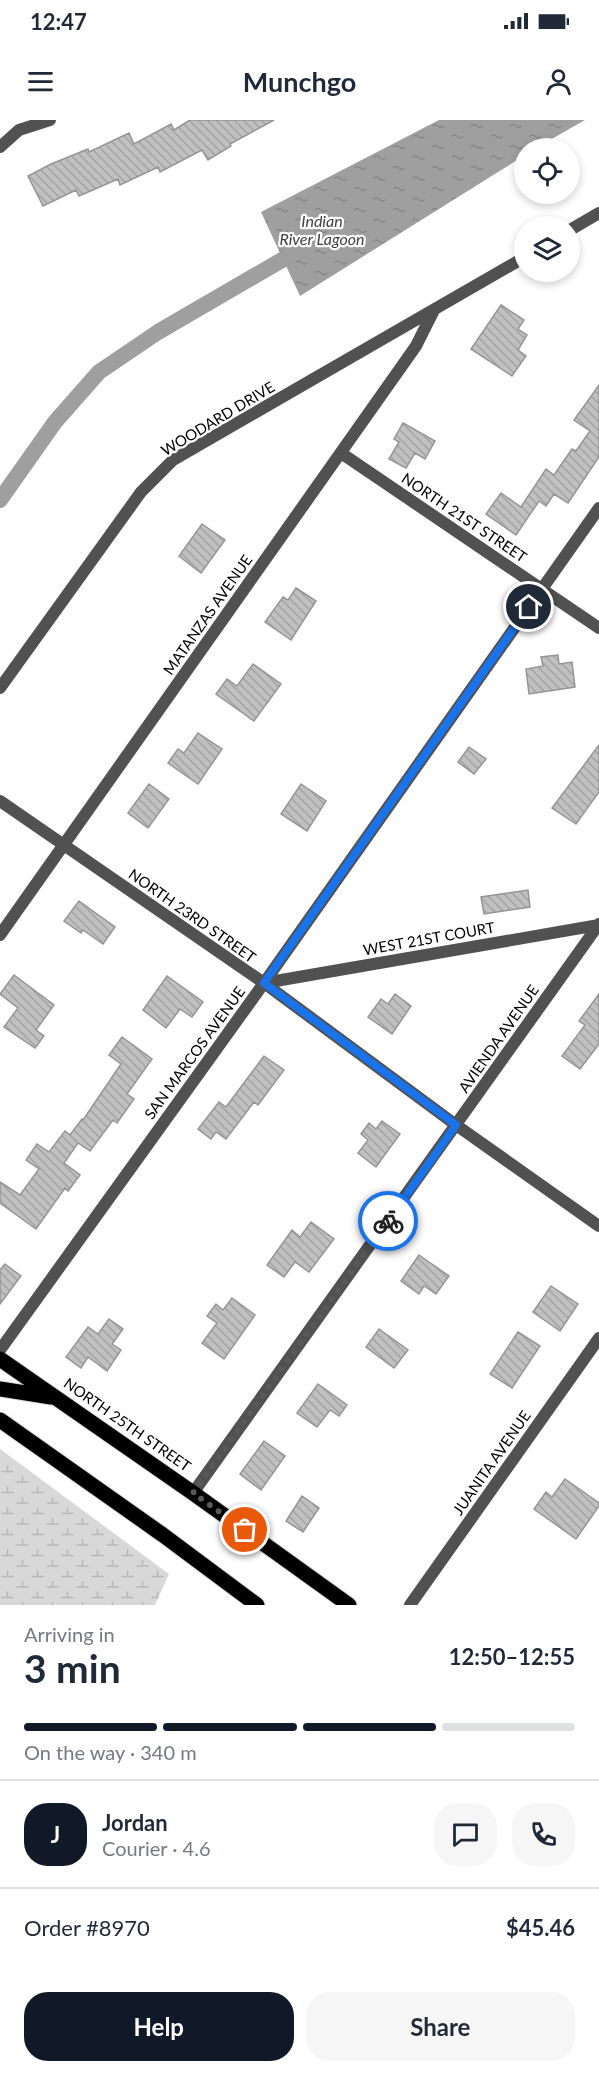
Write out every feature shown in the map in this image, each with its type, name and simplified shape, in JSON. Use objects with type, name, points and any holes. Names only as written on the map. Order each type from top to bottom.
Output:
[{"type":"main road","name":"NORTH 25TH STREET","points":[[0,1359],[349,1605]]},
{"type":"main road","points":[[0,1389],[57,1398]]},
{"type":"main road","points":[[0,1420],[257,1605]]},
{"type":"street","points":[[0,147],[16,125],[50,120]]},
{"type":"street","points":[[580,224],[599,213]]},
{"type":"street","name":"WOODARD DRIVE","points":[[0,688],[141,492],[173,460],[514,263]]},
{"type":"street","name":"MATANZAS AVENUE","points":[[0,935],[416,346],[434,310]]},
{"type":"street","name":"NORTH 21ST STREET","points":[[341,453],[599,628]]},
{"type":"street","name":"SAN MARCOS AVENUE","points":[[0,1350],[264,983],[599,508]]},
{"type":"street","name":"NORTH 23RD STREET","points":[[0,801],[264,983],[456,1125],[599,1226]]},
{"type":"street","name":"WEST 21ST COURT","points":[[264,983],[599,924]]},
{"type":"street","name":"AVIENDA AVENUE","points":[[193,1493],[599,924]]},
{"type":"street","name":"JUANITA AVENUE","points":[[410,1605],[599,1338]]},
{"type":"green space","points":[[0,1449],[169,1574],[155,1605],[0,1605]]},
{"type":"water","name":"Indian River Lagoon","points":[[439,120],[585,120],[554,138],[514,138],[514,162],[300,296],[261,212]]},
{"type":"building","points":[[190,120],[274,120],[230,144],[231,146],[208,160],[202,150],[160,172],[158,167],[120,185],[118,179],[79,196],[76,190],[43,206],[28,176],[51,164],[88,149],[89,152],[129,133],[134,144],[171,124],[174,130]]},
{"type":"building","points":[[501,305],[524,320],[518,329],[527,335],[518,350],[526,356],[512,376],[471,349]]},
{"type":"building","points":[[599,385],[599,457],[568,503],[554,494],[546,506],[539,501],[516,535],[486,514],[501,493],[521,507],[546,469],[554,475],[572,449],[576,451],[590,431],[574,420]]},
{"type":"building","points":[[403,423],[435,441],[425,459],[415,453],[406,468],[389,459],[399,442],[394,439]]},
{"type":"building","points":[[202,524],[225,540],[201,573],[179,556]]},
{"type":"building","points":[[296,588],[316,601],[291,640],[265,622],[283,597],[288,600]]},
{"type":"building","points":[[558,655],[559,664],[572,662],[575,687],[529,694],[526,669],[543,666],[541,657]]},
{"type":"building","points":[[253,664],[281,684],[254,721],[216,694],[227,679],[237,686]]},
{"type":"building","points":[[198,733],[222,749],[198,784],[168,763],[178,749],[184,753]]},
{"type":"building","points":[[599,745],[599,792],[576,824],[552,808]]},
{"type":"building","points":[[469,747],[486,759],[474,774],[458,762]]},
{"type":"building","points":[[149,784],[169,799],[148,828],[128,813]]},
{"type":"building","points":[[301,784],[326,801],[307,831],[281,814]]},
{"type":"building","points":[[528,890],[530,907],[484,914],[481,897]]},
{"type":"building","points":[[79,901],[115,927],[103,944],[83,930],[81,933],[64,921]]},
{"type":"building","points":[[14,975],[54,1005],[36,1030],[44,1036],[35,1048],[4,1027],[18,1008],[0,994]]},
{"type":"building","points":[[167,976],[203,1002],[192,1017],[180,1009],[166,1028],[143,1010]]},
{"type":"building","points":[[395,994],[411,1006],[392,1034],[368,1017],[381,999],[388,1004]]},
{"type":"building","points":[[599,994],[599,1044],[580,1069],[562,1056],[585,1025],[579,1021]]},
{"type":"building","points":[[122,1037],[152,1059],[127,1094],[134,1099],[117,1123],[113,1120],[90,1151],[78,1143],[64,1163],[80,1175],[68,1191],[65,1188],[36,1229],[0,1203],[0,1182],[20,1195],[39,1169],[26,1160],[37,1144],[49,1152],[65,1131],[70,1135],[83,1120],[121,1064],[109,1055]]},
{"type":"building","points":[[264,1056],[284,1070],[258,1105],[254,1102],[226,1139],[216,1132],[211,1139],[198,1129],[219,1102],[226,1107]]},
{"type":"building","points":[[382,1121],[400,1134],[376,1167],[358,1153],[368,1140],[361,1134],[369,1123],[376,1129]]},
{"type":"building","points":[[311,1222],[334,1239],[309,1272],[295,1262],[284,1277],[267,1265],[292,1230],[300,1237]]},
{"type":"building","points":[[419,1255],[449,1276],[436,1294],[424,1286],[419,1294],[401,1281]]},
{"type":"building","points":[[5,1264],[21,1276],[0,1304],[0,1270]]},
{"type":"building","points":[[551,1286],[578,1304],[560,1331],[533,1312]]},
{"type":"building","points":[[232,1298],[255,1315],[224,1359],[202,1343],[217,1323],[207,1316],[216,1304],[223,1310]]},
{"type":"building","points":[[109,1319],[123,1329],[112,1344],[121,1350],[107,1371],[88,1357],[81,1368],[66,1357],[88,1327],[98,1334]]},
{"type":"building","points":[[379,1329],[408,1350],[394,1368],[366,1347]]},
{"type":"building","points":[[518,1332],[540,1346],[512,1388],[490,1374]]},
{"type":"building","points":[[318,1384],[347,1405],[339,1416],[330,1410],[317,1427],[297,1413]]},
{"type":"building","points":[[264,1441],[285,1456],[261,1490],[240,1474]]},
{"type":"building","points":[[565,1479],[599,1503],[576,1539],[534,1509],[546,1492],[552,1497]]},
{"type":"building","points":[[302,1496],[319,1508],[303,1532],[286,1521]]},
{"type":"waterway","points":[[0,500],[55,422],[99,372],[158,332],[301,249]]},
{"type":"way so far","points":[[245,1530],[193,1493],[388,1221]]},
{"type":"route","points":[[388,1221],[456,1125],[264,983],[529,607]]}]
